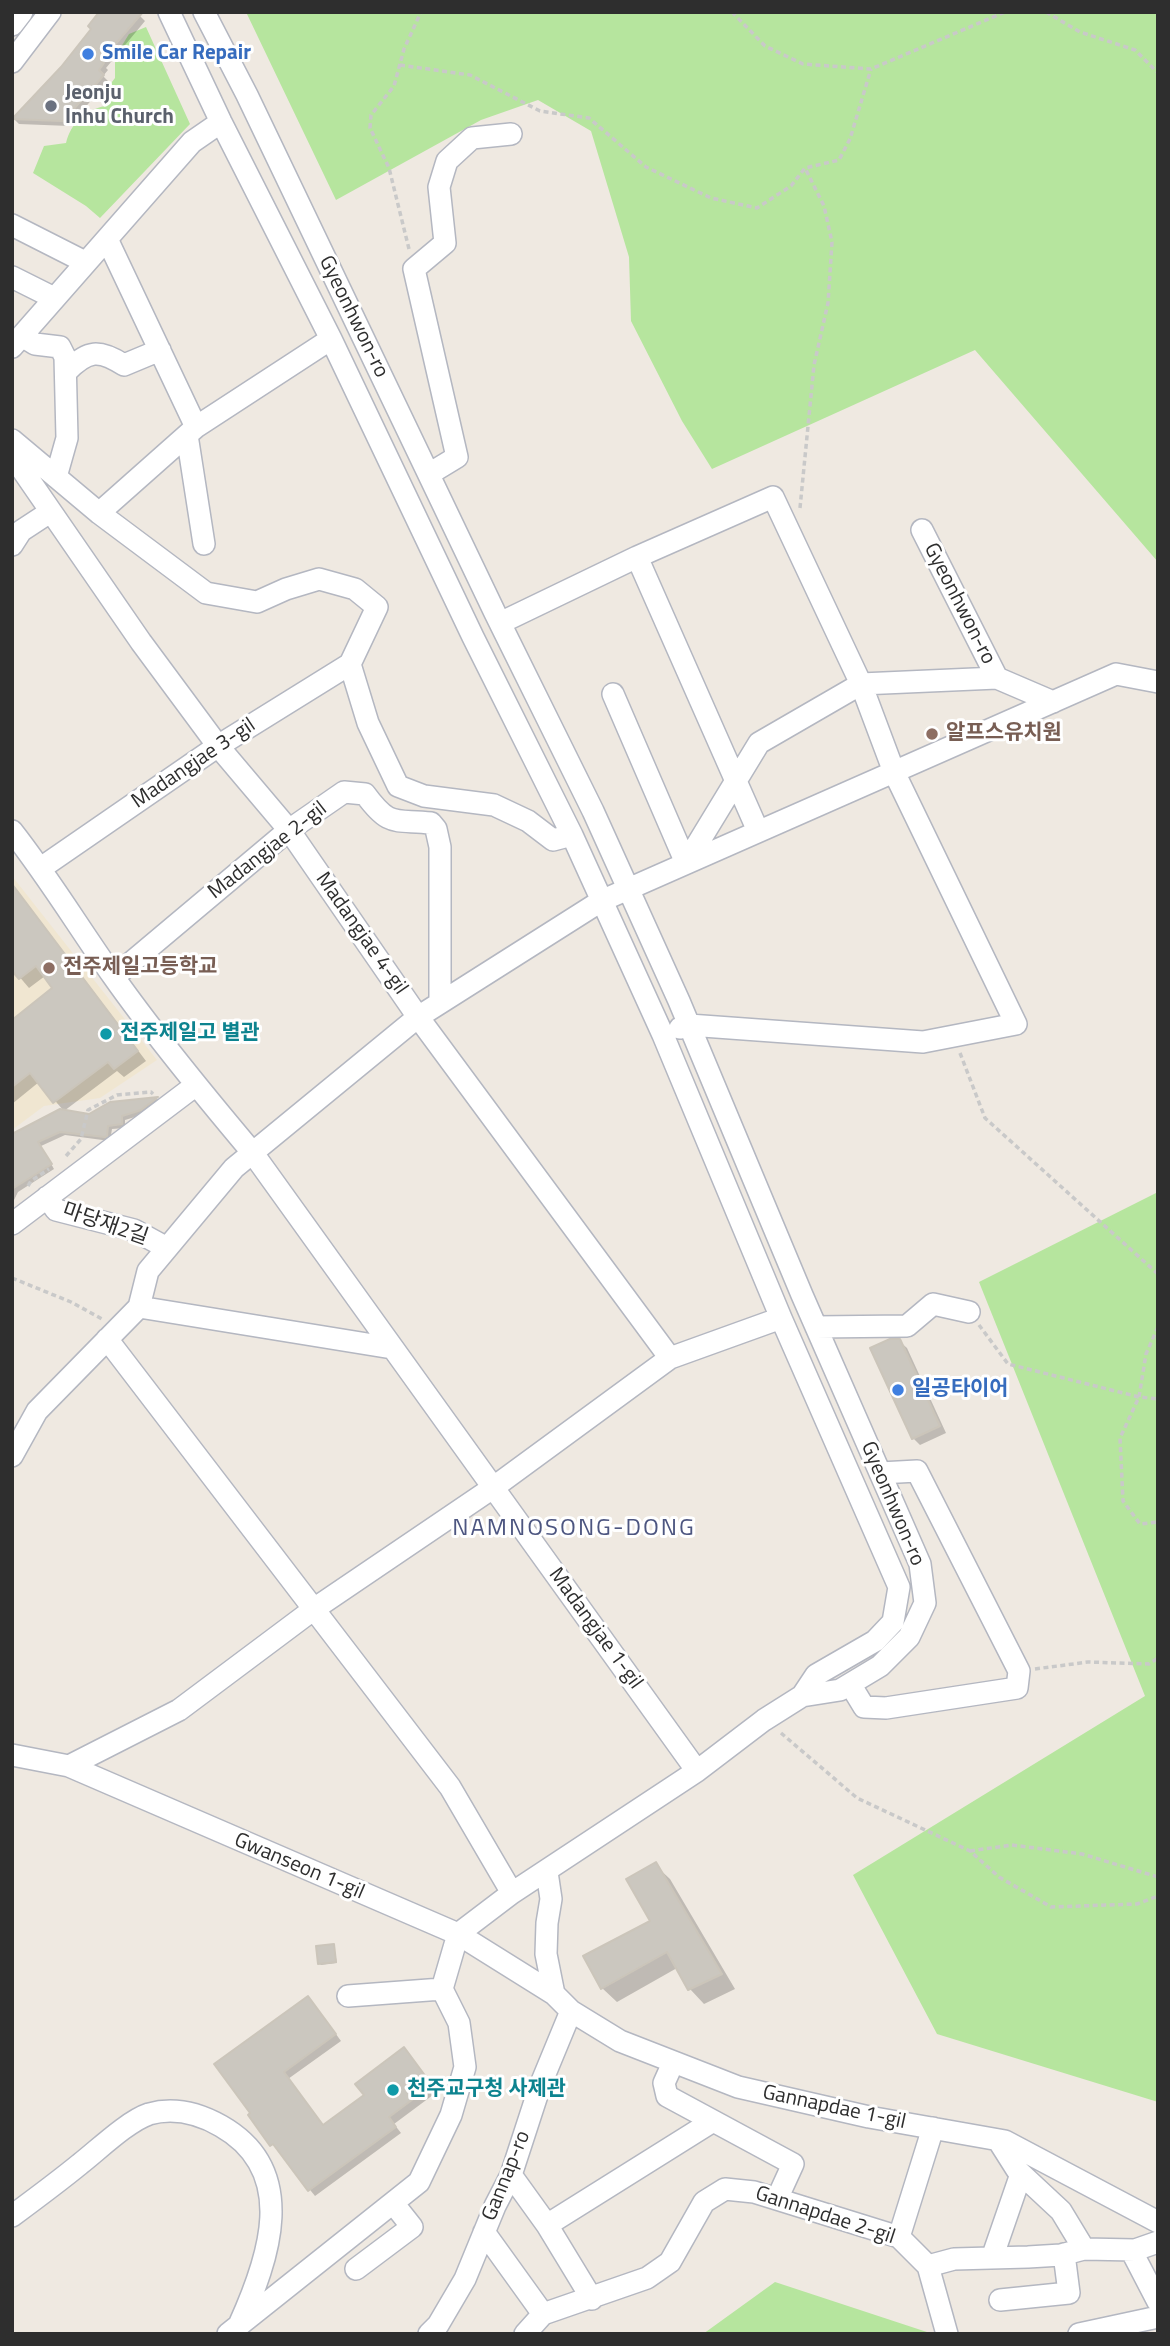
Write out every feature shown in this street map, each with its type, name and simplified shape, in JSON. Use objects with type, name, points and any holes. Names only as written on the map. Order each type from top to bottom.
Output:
[{"type":"street","points":[[12,24],[22,12]]},
{"type":"street","points":[[12,62],[50,12]]},
{"type":"street","name":"Gyeonhwon-ro","points":[[169,12],[572,835],[663,1035],[781,1318],[899,1587],[893,1622],[874,1641],[816,1675],[802,1696]]},
{"type":"street","name":"Gyeonhwon-ro","points":[[204,12],[247,95],[500,624],[593,811],[689,1025],[816,1327],[920,1564],[925,1603],[909,1637],[880,1666],[850,1684],[839,1690],[802,1696]]},
{"type":"street","points":[[56,477],[67,438],[65,357],[60,347],[35,344],[19,332],[54,298],[192,142],[221,122]]},
{"type":"street","points":[[429,474],[457,457],[414,269],[445,243],[439,187],[447,161],[472,138],[511,134]]},
{"type":"street","points":[[12,225],[85,262]]},
{"type":"street","points":[[107,239],[160,350],[192,431],[204,544]]},
{"type":"street","points":[[12,276],[54,298]]},
{"type":"street","name":"Gyeonhwon-ro","points":[[192,431],[331,340]]},
{"type":"street","points":[[67,371],[84,356],[94,353],[106,354],[124,365],[160,350]]},
{"type":"street","points":[[99,513],[192,431]]},
{"type":"street","points":[[12,440],[99,513],[206,593],[257,602],[286,589],[319,579],[355,589],[377,607],[350,664],[368,723],[398,786],[424,796],[494,805],[528,821],[553,840],[572,835]]},
{"type":"street","name":"Madangjae 4-gil","points":[[12,455],[218,746],[289,830],[418,1017],[670,1358]]},
{"type":"street","points":[[500,624],[637,557],[773,498],[861,684],[894,772],[1016,1024],[923,1042],[689,1025],[663,1035]]},
{"type":"street","points":[[12,545],[21,531],[50,512]]},
{"type":"street","name":"Gyeonhwon-ro","points":[[922,530],[997,678]]},
{"type":"street","points":[[637,557],[758,831]]},
{"type":"street","name":"Madangjae 3-gil","points":[[41,868],[218,746],[350,664]]},
{"type":"street","points":[[12,1456],[37,1411],[139,1307],[148,1271],[234,1168],[418,1017],[601,901],[1116,674],[1158,682]]},
{"type":"street","name":"Gyeonhwon-ro","points":[[685,863],[759,743],[861,684],[997,678],[1053,702]]},
{"type":"street","points":[[613,694],[685,863]]},
{"type":"street","name":"Madangjae 2-gil","points":[[114,977],[289,830],[344,792],[365,794],[378,812],[396,822],[431,823],[436,829],[440,848],[440,1003]]},
{"type":"street","points":[[12,831],[41,868],[114,977],[196,1085],[252,1152],[392,1348]]},
{"type":"street","points":[[14,1223],[196,1085]]},
{"type":"street","name":"마당재2길","points":[[47,1198],[56,1210],[134,1230],[167,1248]]},
{"type":"street","points":[[816,1327],[907,1326],[933,1304],[970,1312]]},
{"type":"street","points":[[139,1307],[392,1348]]},
{"type":"street","points":[[69,1766],[179,1710],[314,1609],[494,1487],[670,1358],[781,1318]]},
{"type":"street","points":[[112,1334],[203,1465],[450,1787],[512,1893]]},
{"type":"street","name":"Madangjae 1-gil","points":[[392,1348],[697,1771]]},
{"type":"street","points":[[850,1684],[864,1707],[886,1707],[1017,1688],[1019,1671],[917,1471],[880,1473]]},
{"type":"street","points":[[233,2330],[419,2182],[451,2115],[465,2067],[459,2023],[442,1989],[458,1934],[512,1893],[697,1771],[764,1720],[802,1696]]},
{"type":"street","name":"Gwanseon 1-gil","points":[[12,1755],[69,1766],[458,1934],[554,1994],[571,2011]]},
{"type":"street","points":[[547,1872],[551,1899],[546,1954],[554,1994]]},
{"type":"street","points":[[348,1996],[442,1989]]},
{"type":"street","name":"Gannapdae 1-gil","points":[[571,2011],[620,2041],[738,2087],[869,2117],[998,2140],[1017,2147],[1158,2222]]},
{"type":"street","name":"Gannap-ro","points":[[429,2334],[439,2325],[466,2278],[511,2175],[540,2087],[571,2011]]},
{"type":"street","points":[[673,2063],[664,2083],[667,2096],[793,2164],[777,2199]]},
{"type":"street","points":[[12,2216],[110,2139],[146,2115],[179,2111],[209,2119],[243,2140],[258,2160],[269,2183],[269,2238],[246,2308],[233,2330]]},
{"type":"street","points":[[547,2225],[713,2121]]},
{"type":"street","points":[[899,2237],[933,2128]]},
{"type":"street","points":[[998,2140],[1021,2174],[1061,2211],[1074,2252],[1069,2293],[1000,2300]]},
{"type":"street","points":[[992,2258],[1021,2174]]},
{"type":"street","points":[[511,2175],[547,2225],[592,2299]]},
{"type":"street","name":"Gannapdae 2-gil","points":[[525,2334],[543,2315],[556,2308],[592,2299],[647,2278],[670,2262],[704,2202],[724,2189],[754,2192],[899,2237],[928,2266],[947,2334]]},
{"type":"street","points":[[356,2269],[412,2227],[393,2203]]},
{"type":"street","points":[[484,2232],[543,2315]]},
{"type":"street","points":[[928,2266],[954,2259],[1131,2250],[1158,2242]]},
{"type":"street","points":[[1131,2250],[1158,2302]]},
{"type":"street","points":[[1079,2334],[1158,2317]]},
{"type":"path","points":[[414,269],[389,168],[370,128],[371,115],[394,86],[404,49],[421,12]]},
{"type":"path","points":[[732,12],[765,46],[803,64],[871,69],[1005,12]]},
{"type":"path","points":[[1046,12],[1080,32],[1135,50],[1158,73]]},
{"type":"path","points":[[400,65],[470,75],[540,111],[589,118],[646,167],[711,198],[757,208],[791,186],[805,168],[839,160],[850,139],[871,69]]},
{"type":"path","points":[[786,526],[801,506],[808,408],[814,365],[828,303],[832,242],[824,206],[805,168]]},
{"type":"path","points":[[954,1036],[985,1118],[1158,1274]]},
{"type":"path","points":[[26,1191],[31,1181],[69,1154],[81,1139],[88,1110],[117,1095],[151,1092],[164,1109]]},
{"type":"path","points":[[12,1278],[71,1302],[112,1334]]},
{"type":"path","points":[[970,1312],[1008,1364],[1139,1397],[1158,1399]]},
{"type":"path","points":[[1158,1327],[1146,1354],[1139,1397],[1120,1438],[1124,1501],[1140,1524],[1158,1522]]},
{"type":"path","points":[[1019,1671],[1088,1662],[1149,1664],[1158,1658]]},
{"type":"path","points":[[764,1720],[857,1798],[970,1851],[999,1877],[1051,1907],[1137,1904],[1158,1896]]},
{"type":"path","points":[[970,1851],[1012,1845],[1082,1854],[1158,1877]]},
{"type":"shaded area","name":"전주제일고등학교","points":[[12,876],[157,1060],[100,1098],[44,1106],[12,1130]]},
{"type":"green space","points":[[246,12],[1158,12],[1158,562],[975,350],[712,469],[682,421],[631,321],[629,257],[591,131],[538,100],[481,120],[336,200]]},
{"type":"green space","points":[[146,27],[190,124],[100,218],[86,206],[33,173],[44,146],[66,143],[71,129],[80,119],[105,106],[105,91],[115,78],[115,57],[129,34]]},
{"type":"green space","points":[[1158,1192],[1158,2102],[937,2034],[853,1875],[1145,1696],[979,1282]]},
{"type":"green space","points":[[775,2282],[933,2334],[703,2334]]},
{"type":"building","points":[[99,12],[143,12],[101,61],[104,63],[99,70],[104,75],[63,121],[12,119],[61,67],[91,29],[88,26]]},
{"type":"building","name":"전주제일고등학교","points":[[12,884],[138,1051],[114,1069],[108,1062],[53,1103],[30,1073],[12,1087],[12,1020],[52,988],[36,966],[19,979],[12,971]]},
{"type":"building","points":[[158,1097],[141,1110],[122,1116],[122,1124],[108,1126],[105,1137],[60,1132],[38,1142],[52,1164],[12,1189],[12,1134],[60,1109],[89,1114],[110,1102]]},
{"type":"building","points":[[890,1339],[900,1339],[940,1426],[912,1439],[870,1348]]},
{"type":"building","points":[[656,1862],[722,1974],[688,1990],[667,1952],[601,1989],[583,1956],[650,1921],[626,1879]]},
{"type":"building","points":[[334,1944],[336,1962],[318,1964],[316,1946]]},
{"type":"building","name":"천주교구청 사제관","points":[[308,1996],[336,2034],[284,2072],[323,2125],[364,2095],[355,2084],[404,2047],[432,2085],[389,2117],[396,2127],[308,2191],[273,2144],[270,2146],[214,2064]]},
{"type":"place","name":"Smile Car Repair","points":[[88,54]]},
{"type":"place","name":"Jeonju Inhu Church","points":[[51,106]]},
{"type":"place","name":"알프스유치원","points":[[932,734]]},
{"type":"place","name":"전주제일고등학교","points":[[49,968]]},
{"type":"place","name":"전주제일고 별관","points":[[106,1034]]},
{"type":"place","name":"일공타이어","points":[[898,1390]]},
{"type":"place","name":"천주교구청 사제관","points":[[393,2090]]},
{"type":"district","name":"NAMNOSONG-DONG","points":[[574,1529]]}]
